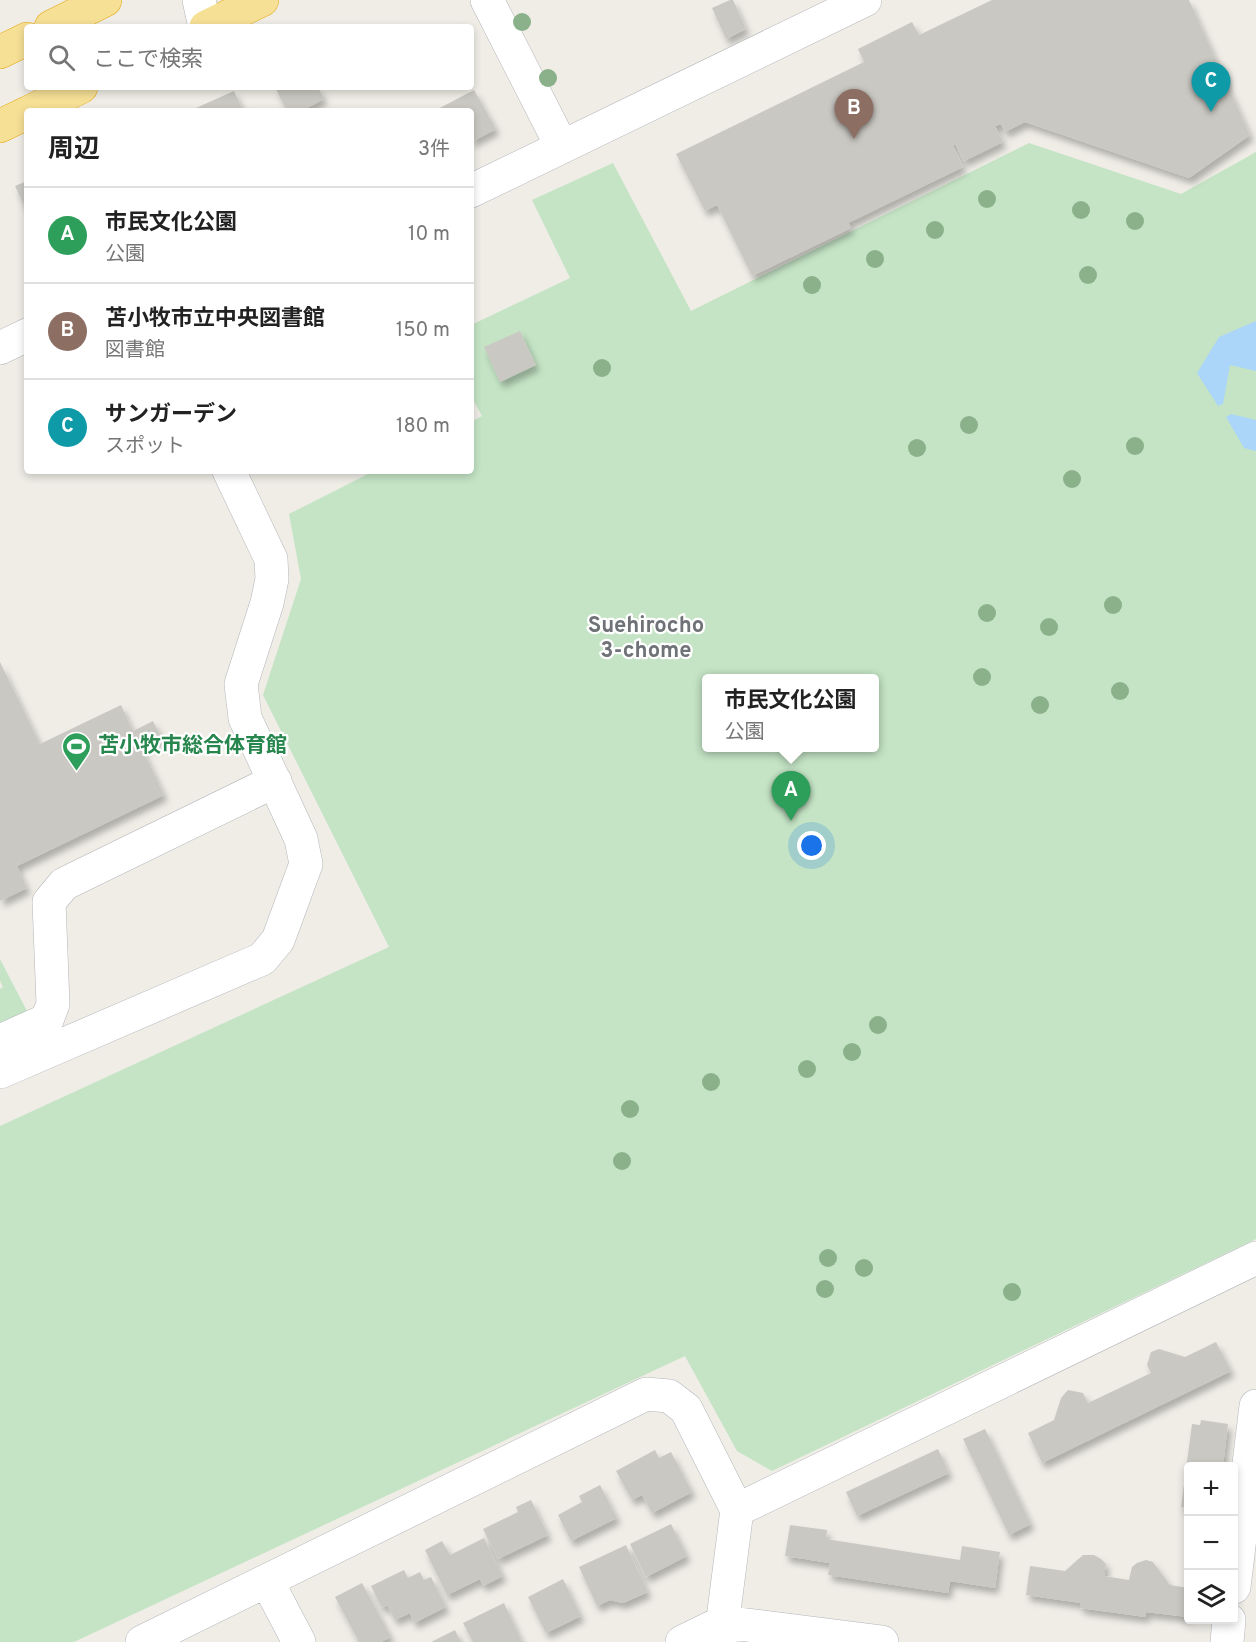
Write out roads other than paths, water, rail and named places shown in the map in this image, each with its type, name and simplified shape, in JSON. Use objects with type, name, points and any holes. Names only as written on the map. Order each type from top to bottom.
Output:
[{"type":"highway","points":[[59,24],[105,0]]},
{"type":"highway","points":[[212,24],[262,0]]},
{"type":"highway","points":[[0,126],[24,114]]},
{"type":"street","points":[[199,0],[205,24]]},
{"type":"street","points":[[487,0],[562,147]]},
{"type":"street","points":[[474,190],[865,0]]},
{"type":"street","points":[[0,348],[24,336]]},
{"type":"street","points":[[0,1072],[262,959],[278,940],[306,864],[301,838],[245,718],[241,684],[267,603],[272,579],[271,559],[230,474]]},
{"type":"street","points":[[0,1041],[47,1020],[53,1004],[49,902],[64,884],[275,781]]},
{"type":"street","points":[[737,1510],[1256,1258]]},
{"type":"street","points":[[142,1642],[646,1394],[669,1396],[686,1409],[737,1510],[722,1632]]},
{"type":"street","points":[[1235,1570],[1256,1406]]},
{"type":"street","points":[[267,1581],[299,1642]]},
{"type":"street","points":[[1227,1642],[1229,1624]]},
{"type":"street","points":[[682,1642],[722,1632],[882,1642]]},
{"type":"water","points":[[1256,321],[1256,371],[1230,365],[1223,404],[1218,406],[1197,373],[1219,337]]},
{"type":"water","points":[[1231,414],[1256,420],[1256,451],[1244,448],[1226,417]]},
{"type":"place","name":"サンガーデン","points":[[1211,112]]},
{"type":"place","name":"苫小牧市立中央図書館","points":[[854,139]]},
{"type":"place","name":"苫小牧市総合体育館","points":[[77,772]]},
{"type":"place","name":"市民文化公園","points":[[791,821]]},
{"type":"district","name":"Suehirocho 3-chome","points":[[646,638]]}]
